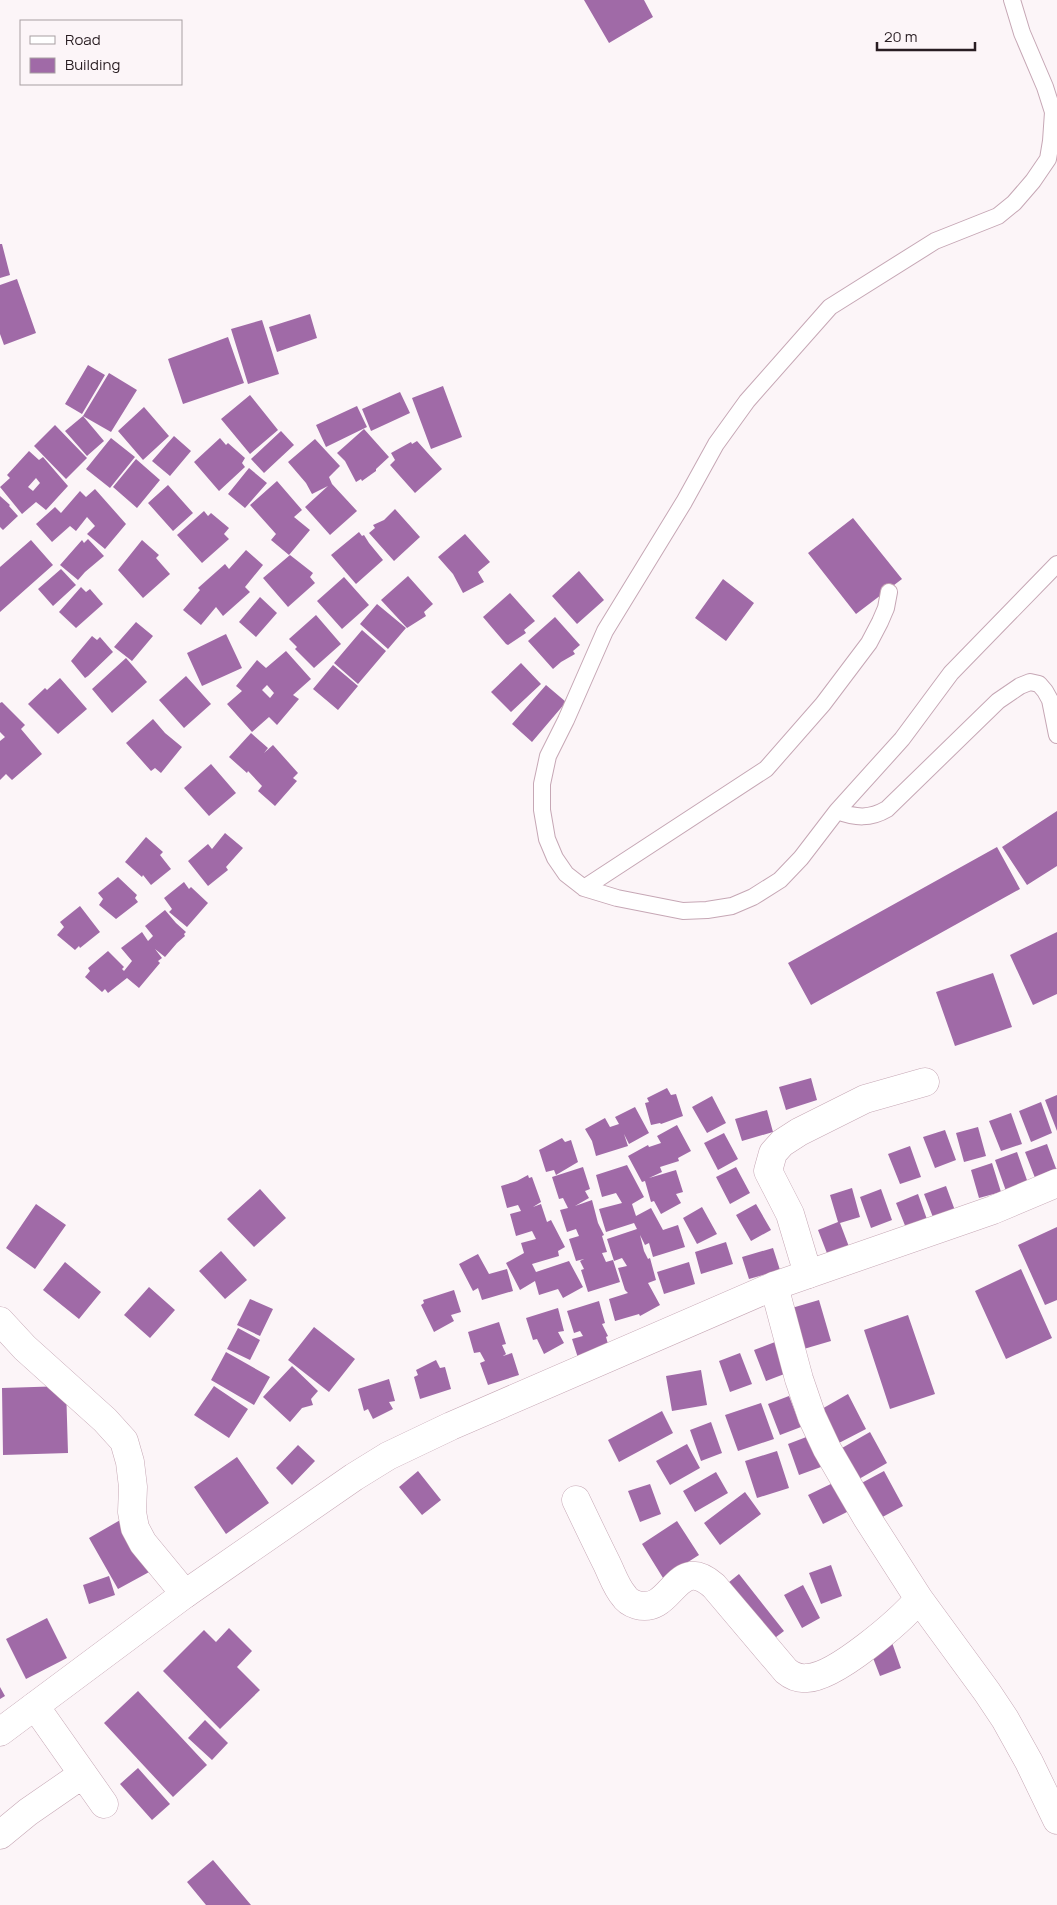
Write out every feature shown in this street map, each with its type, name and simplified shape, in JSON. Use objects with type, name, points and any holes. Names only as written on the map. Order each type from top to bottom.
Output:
[{"type":"street","points":[[808,1274],[790,1214],[768,1171],[773,1153],[782,1143],[799,1132],[865,1099],[925,1082]]},
{"type":"street","points":[[0,1732],[185,1594],[354,1477],[388,1456],[451,1426],[774,1286],[993,1210],[1057,1183]]},
{"type":"street","points":[[774,1286],[799,1379],[812,1417],[827,1449],[867,1518],[920,1599],[1005,1719],[1026,1756],[1057,1820]]},
{"type":"street","points":[[0,1321],[25,1348],[124,1441],[130,1462],[133,1487],[132,1512],[135,1528],[143,1543],[185,1594]]},
{"type":"street","points":[[576,1500],[617,1585],[629,1602],[644,1606],[654,1605],[665,1598],[680,1580],[686,1576],[700,1576],[707,1580],[721,1594],[786,1671],[797,1678],[808,1678],[828,1672],[882,1634],[920,1599]]},
{"type":"street","points":[[35,1706],[104,1804]]},
{"type":"street","points":[[0,1835],[28,1812],[83,1774]]},
{"type":"lane","points":[[1012,0],[1022,33],[1045,86],[1052,112],[1048,159],[1033,181],[1014,203],[998,216],[935,241],[830,307],[747,401],[716,444],[684,502],[605,631],[548,756],[542,784],[542,810],[547,839],[555,858],[566,874],[584,888],[617,898],[683,911],[732,906],[753,897],[780,880],[902,738],[951,673],[1057,564]]},
{"type":"lane","points":[[584,888],[766,769],[823,704],[868,643],[886,608],[889,592]]},
{"type":"lane","points":[[838,811],[852,817],[862,817],[878,814],[887,809],[992,707],[1020,686],[1030,682],[1039,684],[1050,700],[1056,724]]},
{"type":"building","points":[[584,0],[644,0],[653,17],[609,43]]},
{"type":"building","points":[[0,244],[2,244],[10,275],[0,278]]},
{"type":"building","points":[[17,279],[36,333],[4,345],[0,334],[0,285]]},
{"type":"building","points":[[310,314],[317,338],[277,352],[269,327]]},
{"type":"building","points":[[262,320],[279,374],[248,384],[231,329]]},
{"type":"building","points":[[228,337],[244,383],[183,404],[168,359]]},
{"type":"building","points":[[88,365],[105,375],[82,414],[65,404]]},
{"type":"building","points":[[109,373],[137,390],[111,432],[83,416]]},
{"type":"building","points":[[443,386],[462,437],[431,449],[412,398]]},
{"type":"building","points":[[400,392],[410,413],[371,431],[362,409]]},
{"type":"building","points":[[250,395],[278,430],[250,454],[221,419]]},
{"type":"building","points":[[357,406],[367,427],[326,447],[316,425]]},
{"type":"building","points":[[144,407],[169,436],[143,460],[118,431]]},
{"type":"building","points":[[83,416],[104,441],[87,456],[65,431]]},
{"type":"building","points":[[55,425],[87,458],[66,479],[34,446]]},
{"type":"building","points":[[364,429],[389,457],[376,471],[362,481],[361,479],[356,482],[345,461],[337,453]]},
{"type":"building","points":[[281,431],[294,445],[264,473],[251,459]]},
{"type":"building","points":[[174,436],[191,451],[170,476],[152,461]]},
{"type":"building","points":[[111,438],[135,457],[110,488],[86,469]]},
{"type":"building","points":[[220,438],[226,445],[228,443],[245,458],[242,463],[245,467],[219,491],[194,462]]},
{"type":"building","points":[[315,439],[340,466],[329,477],[332,484],[357,511],[330,535],[305,507],[328,486],[312,494],[306,483],[288,462]]},
{"type":"building","points":[[417,441],[442,469],[415,493],[390,465],[395,460],[391,453],[411,442],[412,444]]},
{"type":"building","points":[[29,451],[39,460],[43,457],[68,486],[46,510],[36,502],[22,514],[0,487],[10,478],[7,475]],"holes":[[[36,478],[40,483],[33,491],[28,487]]]},
{"type":"building","points":[[136,459],[160,480],[137,508],[113,487]]},
{"type":"building","points":[[249,468],[267,483],[245,508],[228,494]]},
{"type":"building","points":[[277,481],[302,510],[294,517],[310,530],[289,555],[271,540],[276,534],[250,505]]},
{"type":"building","points":[[168,485],[193,513],[173,531],[148,503]]},
{"type":"building","points":[[95,489],[126,524],[105,549],[87,534],[95,526],[87,517],[76,531],[70,526],[52,542],[36,524],[55,507],[61,513],[80,491],[86,497]]},
{"type":"building","points":[[0,496],[18,516],[3,530],[0,527]]},
{"type":"building","points":[[395,509],[420,537],[394,561],[369,533],[375,528],[373,525],[384,520]]},
{"type":"building","points":[[204,511],[208,516],[211,513],[229,528],[224,534],[229,539],[202,563],[177,535]]},
{"type":"building","points":[[853,518],[902,579],[856,614],[808,553]]},
{"type":"building","points":[[359,532],[362,536],[364,535],[383,560],[356,584],[331,555]]},
{"type":"building","points":[[465,534],[490,562],[478,572],[484,582],[463,593],[453,574],[438,557]]},
{"type":"building","points":[[88,539],[104,556],[78,580],[60,565],[82,540],[84,543]]},
{"type":"building","points":[[31,540],[53,565],[0,612],[0,567]]},
{"type":"building","points":[[142,540],[159,555],[156,558],[170,574],[143,598],[118,570]]},
{"type":"building","points":[[246,550],[263,565],[245,587],[250,592],[223,616],[216,607],[201,625],[183,610],[200,590],[198,588],[225,564],[229,569]]},
{"type":"building","points":[[290,555],[313,573],[310,577],[315,583],[288,607],[263,578]]},
{"type":"building","points":[[61,569],[76,585],[53,606],[38,589]]},
{"type":"building","points":[[579,571],[604,600],[577,624],[552,596]]},
{"type":"building","points":[[408,576],[433,604],[424,612],[426,616],[407,628],[381,600]]},
{"type":"building","points":[[344,577],[369,605],[342,629],[317,601]]},
{"type":"building","points":[[723,579],[754,603],[726,641],[695,618]]},
{"type":"building","points":[[81,587],[86,592],[90,589],[103,604],[76,628],[59,612]]},
{"type":"building","points":[[510,593],[535,621],[524,630],[526,633],[508,645],[483,617]]},
{"type":"building","points":[[260,597],[277,613],[256,637],[239,622]]},
{"type":"building","points":[[377,604],[406,628],[388,649],[360,624]]},
{"type":"building","points":[[316,615],[341,644],[314,668],[295,649],[297,647],[289,639]]},
{"type":"building","points":[[555,617],[580,645],[573,651],[575,654],[553,669],[528,641]]},
{"type":"building","points":[[136,622],[153,636],[132,661],[114,647]]},
{"type":"building","points":[[362,630],[386,651],[358,684],[334,663]]},
{"type":"building","points":[[226,634],[242,668],[202,686],[187,653]]},
{"type":"building","points":[[92,636],[97,640],[100,637],[113,652],[85,678],[71,661]]},
{"type":"building","points":[[286,651],[311,679],[293,695],[299,699],[277,725],[269,717],[252,732],[227,704],[242,691],[236,686],[257,660],[266,668]],"holes":[[[267,685],[274,693],[270,698],[262,690]]]},
{"type":"building","points":[[126,658],[147,682],[112,713],[92,689]]},
{"type":"building","points":[[521,663],[541,684],[511,712],[491,692]]},
{"type":"building","points":[[333,665],[358,686],[338,710],[313,689]]},
{"type":"building","points":[[186,676],[211,704],[184,728],[159,700]]},
{"type":"building","points":[[60,678],[87,709],[58,734],[28,704],[45,688],[47,690]]},
{"type":"building","points":[[546,685],[566,702],[532,742],[512,724]]},
{"type":"building","points":[[2,702],[25,725],[21,729],[42,754],[12,780],[6,774],[0,780],[0,741],[5,737],[0,732],[0,703]]},
{"type":"building","points":[[153,719],[165,733],[182,747],[161,773],[155,768],[151,771],[126,743]]},
{"type":"building","points":[[251,733],[268,748],[264,753],[273,745],[298,773],[293,778],[297,781],[275,806],[258,791],[262,786],[248,771],[247,773],[229,757]]},
{"type":"building","points":[[211,764],[236,793],[209,816],[184,788]]},
{"type":"building","points":[[1057,811],[1057,866],[1027,885],[1002,847]]},
{"type":"building","points":[[225,833],[243,848],[226,867],[228,870],[208,886],[188,861],[208,844],[212,849]]},
{"type":"building","points":[[146,837],[163,852],[160,855],[171,869],[151,885],[143,875],[142,877],[125,862]]},
{"type":"building","points":[[997,847],[1020,889],[811,1005],[788,963]]},
{"type":"building","points":[[118,877],[137,895],[135,898],[138,902],[116,919],[99,905],[103,899],[98,893]]},
{"type":"building","points":[[184,882],[189,889],[191,887],[208,903],[187,927],[169,912],[172,909],[164,898]]},
{"type":"building","points":[[80,906],[100,932],[75,950],[57,935],[64,927],[60,922]]},
{"type":"building","points":[[165,910],[186,932],[185,936],[165,957],[155,949],[162,958],[158,961],[160,963],[139,988],[127,978],[108,993],[105,989],[102,992],[85,977],[90,971],[88,968],[108,951],[124,967],[122,969],[124,971],[132,961],[121,948],[142,932],[148,941],[153,936],[145,926]]},
{"type":"building","points":[[1057,932],[1057,994],[1033,1005],[1010,955]]},
{"type":"building","points":[[993,973],[1012,1027],[955,1046],[936,992]]},
{"type":"building","points":[[811,1078],[817,1100],[786,1110],[779,1087]]},
{"type":"building","points":[[667,1088],[671,1095],[676,1094],[683,1116],[661,1124],[651,1125],[645,1103],[649,1102],[647,1098]]},
{"type":"building","points":[[1057,1095],[1057,1131],[1045,1100]]},
{"type":"building","points":[[712,1096],[726,1123],[707,1133],[692,1107]]},
{"type":"building","points":[[1041,1102],[1052,1133],[1031,1142],[1019,1111]]},
{"type":"building","points":[[635,1107],[649,1133],[629,1144],[624,1134],[628,1146],[596,1156],[592,1141],[585,1129],[605,1118],[610,1127],[619,1124],[615,1117]]},
{"type":"building","points":[[767,1110],[773,1132],[742,1141],[735,1119]]},
{"type":"building","points":[[1011,1113],[1022,1144],[1001,1151],[989,1121]]},
{"type":"building","points":[[677,1125],[691,1151],[678,1158],[679,1161],[660,1167],[662,1172],[649,1178],[676,1170],[683,1192],[676,1194],[681,1203],[661,1214],[654,1201],[651,1202],[645,1181],[642,1182],[628,1156],[648,1145],[649,1147],[661,1143],[657,1136]]},
{"type":"building","points":[[978,1127],[986,1156],[964,1162],[956,1133]]},
{"type":"building","points":[[945,1130],[956,1160],[935,1168],[923,1137]]},
{"type":"building","points":[[724,1133],[738,1159],[718,1170],[704,1143]]},
{"type":"building","points":[[562,1138],[565,1142],[571,1140],[578,1162],[556,1175],[554,1170],[546,1172],[539,1150]]},
{"type":"building","points":[[1047,1144],[1057,1171],[1037,1183],[1025,1152]]},
{"type":"building","points":[[910,1146],[921,1177],[900,1184],[888,1154]]},
{"type":"building","points":[[1017,1152],[1028,1183],[1006,1191],[995,1160]]},
{"type":"building","points":[[992,1163],[1001,1192],[979,1198],[971,1170]]},
{"type":"building","points":[[627,1165],[644,1197],[632,1204],[636,1216],[651,1208],[663,1230],[678,1225],[685,1247],[653,1257],[649,1243],[645,1245],[640,1235],[644,1251],[648,1259],[650,1258],[656,1280],[648,1283],[660,1305],[640,1316],[639,1314],[615,1321],[609,1299],[628,1293],[625,1290],[618,1268],[627,1266],[622,1258],[614,1261],[607,1239],[637,1229],[634,1223],[606,1232],[599,1209],[622,1203],[616,1193],[602,1197],[596,1175]]},
{"type":"building","points":[[583,1167],[590,1189],[585,1191],[589,1198],[575,1206],[592,1200],[598,1223],[604,1235],[602,1236],[607,1252],[602,1253],[606,1262],[613,1260],[620,1282],[588,1292],[581,1270],[584,1269],[580,1261],[584,1259],[576,1261],[569,1239],[579,1236],[576,1229],[567,1232],[560,1210],[568,1208],[563,1198],[559,1199],[552,1177]]},
{"type":"building","points":[[736,1167],[750,1193],[730,1204],[716,1177]]},
{"type":"building","points":[[528,1175],[529,1178],[532,1177],[541,1202],[533,1207],[541,1204],[547,1222],[551,1220],[565,1247],[558,1251],[559,1256],[532,1264],[536,1272],[569,1261],[583,1287],[563,1298],[558,1289],[539,1295],[535,1281],[520,1290],[506,1263],[524,1253],[521,1243],[536,1239],[532,1231],[516,1236],[510,1214],[521,1211],[518,1205],[507,1208],[501,1186]]},
{"type":"building","points":[[946,1186],[957,1216],[936,1225],[924,1194]]},
{"type":"building","points":[[852,1188],[860,1217],[840,1223],[851,1252],[830,1261],[818,1230],[838,1222],[830,1195]]},
{"type":"building","points":[[260,1189],[286,1218],[254,1247],[227,1219]]},
{"type":"building","points":[[881,1189],[892,1220],[871,1228],[860,1197]]},
{"type":"building","points":[[918,1194],[929,1225],[908,1233],[896,1203]]},
{"type":"building","points":[[36,1204],[66,1225],[35,1269],[6,1248]]},
{"type":"building","points":[[756,1204],[771,1230],[751,1241],[736,1215]]},
{"type":"building","points":[[702,1207],[717,1234],[697,1244],[683,1218]]},
{"type":"building","points":[[1057,1227],[1057,1300],[1045,1305],[1018,1245]]},
{"type":"building","points":[[726,1242],[733,1264],[701,1274],[695,1252]]},
{"type":"building","points":[[773,1248],[780,1270],[749,1279],[742,1257]]},
{"type":"building","points":[[221,1251],[247,1280],[225,1299],[199,1271]]},
{"type":"building","points":[[478,1254],[489,1274],[507,1269],[513,1291],[482,1300],[478,1288],[473,1291],[459,1264]]},
{"type":"building","points":[[65,1262],[101,1292],[79,1319],[43,1290]]},
{"type":"building","points":[[689,1262],[695,1284],[664,1294],[657,1272]]},
{"type":"building","points":[[1021,1269],[1052,1338],[1006,1359],[975,1291]]},
{"type":"building","points":[[149,1287],[175,1310],[150,1338],[124,1315]]},
{"type":"building","points":[[454,1290],[461,1312],[451,1315],[454,1321],[434,1332],[421,1305],[424,1303],[423,1300]]},
{"type":"building","points":[[250,1299],[273,1309],[260,1336],[237,1325]]},
{"type":"building","points":[[819,1300],[831,1341],[797,1351],[785,1310]]},
{"type":"building","points":[[599,1301],[605,1323],[602,1324],[608,1336],[606,1337],[610,1351],[579,1361],[572,1339],[583,1336],[580,1331],[574,1333],[567,1311]]},
{"type":"building","points":[[558,1308],[564,1331],[558,1332],[564,1343],[544,1354],[537,1339],[533,1340],[526,1318]]},
{"type":"building","points":[[908,1315],[935,1394],[890,1409],[864,1330]]},
{"type":"building","points":[[499,1322],[506,1344],[502,1345],[506,1354],[503,1356],[512,1353],[519,1375],[488,1385],[480,1363],[485,1361],[480,1352],[474,1353],[468,1332]]},
{"type":"building","points":[[314,1327],[355,1359],[329,1392],[288,1360]]},
{"type":"building","points":[[238,1328],[260,1340],[250,1360],[227,1349]]},
{"type":"building","points":[[775,1342],[787,1373],[766,1381],[754,1350]]},
{"type":"building","points":[[226,1352],[270,1377],[254,1405],[211,1380]]},
{"type":"building","points":[[740,1353],[752,1384],[730,1392],[719,1361]]},
{"type":"building","points":[[436,1360],[440,1368],[445,1367],[451,1389],[420,1399],[414,1377],[418,1375],[416,1370]]},
{"type":"building","points":[[292,1366],[318,1391],[311,1399],[313,1405],[302,1408],[290,1422],[263,1397]]},
{"type":"building","points":[[701,1370],[707,1405],[672,1411],[666,1376]]},
{"type":"building","points":[[389,1379],[395,1401],[389,1402],[393,1409],[373,1419],[368,1409],[364,1411],[358,1389]]},
{"type":"building","points":[[66,1386],[68,1453],[3,1455],[2,1388]]},
{"type":"building","points":[[214,1386],[248,1409],[229,1438],[194,1415]]},
{"type":"building","points":[[848,1394],[866,1429],[837,1444],[820,1410]]},
{"type":"building","points":[[789,1396],[801,1427],[780,1435],[768,1404]]},
{"type":"building","points":[[761,1403],[774,1439],[738,1451],[725,1415]]},
{"type":"building","points":[[662,1411],[673,1433],[619,1462],[608,1440]]},
{"type":"building","points":[[711,1422],[722,1453],[701,1461],[690,1430]]},
{"type":"building","points":[[870,1432],[887,1463],[859,1479],[842,1448]]},
{"type":"building","points":[[809,1436],[821,1467],[799,1475],[788,1444]]},
{"type":"building","points":[[687,1444],[700,1468],[670,1485],[656,1461]]},
{"type":"building","points":[[298,1445],[315,1461],[292,1485],[276,1468]]},
{"type":"building","points":[[777,1451],[789,1488],[757,1498],[745,1461]]},
{"type":"building","points":[[237,1457],[269,1503],[226,1534],[194,1487]]},
{"type":"building","points":[[418,1471],[441,1500],[422,1515],[399,1487]]},
{"type":"building","points":[[884,1471],[903,1506],[875,1521],[856,1486]]},
{"type":"building","points":[[716,1472],[728,1493],[695,1512],[683,1491]]},
{"type":"building","points":[[837,1481],[851,1510],[823,1524],[808,1495]]},
{"type":"building","points":[[650,1484],[661,1514],[640,1522],[628,1491]]},
{"type":"building","points":[[745,1492],[761,1514],[720,1545],[704,1523]]},
{"type":"building","points":[[122,1519],[151,1571],[118,1589],[89,1538]]},
{"type":"building","points":[[677,1521],[699,1555],[663,1578],[642,1544]]},
{"type":"building","points":[[831,1565],[842,1596],[821,1604],[809,1573]]},
{"type":"building","points":[[739,1574],[784,1631],[767,1644],[723,1587]]},
{"type":"building","points":[[109,1576],[115,1595],[89,1604],[83,1585]]},
{"type":"building","points":[[803,1585],[820,1618],[802,1628],[784,1595]]},
{"type":"building","points":[[47,1618],[67,1658],[26,1679],[6,1639]]},
{"type":"building","points":[[229,1628],[252,1651],[237,1667],[260,1690],[220,1729],[163,1671],[204,1630],[216,1642]]},
{"type":"building","points":[[890,1637],[901,1668],[880,1676],[868,1645]]},
{"type":"building","points":[[0,1687],[5,1696],[0,1699]]},
{"type":"building","points":[[138,1691],[207,1765],[173,1797],[104,1723]]},
{"type":"building","points":[[205,1720],[228,1743],[212,1760],[188,1738]]},
{"type":"building","points":[[138,1768],[170,1804],[152,1820],[120,1784]]},
{"type":"building","points":[[213,1860],[251,1905],[206,1905],[187,1882]]}]
